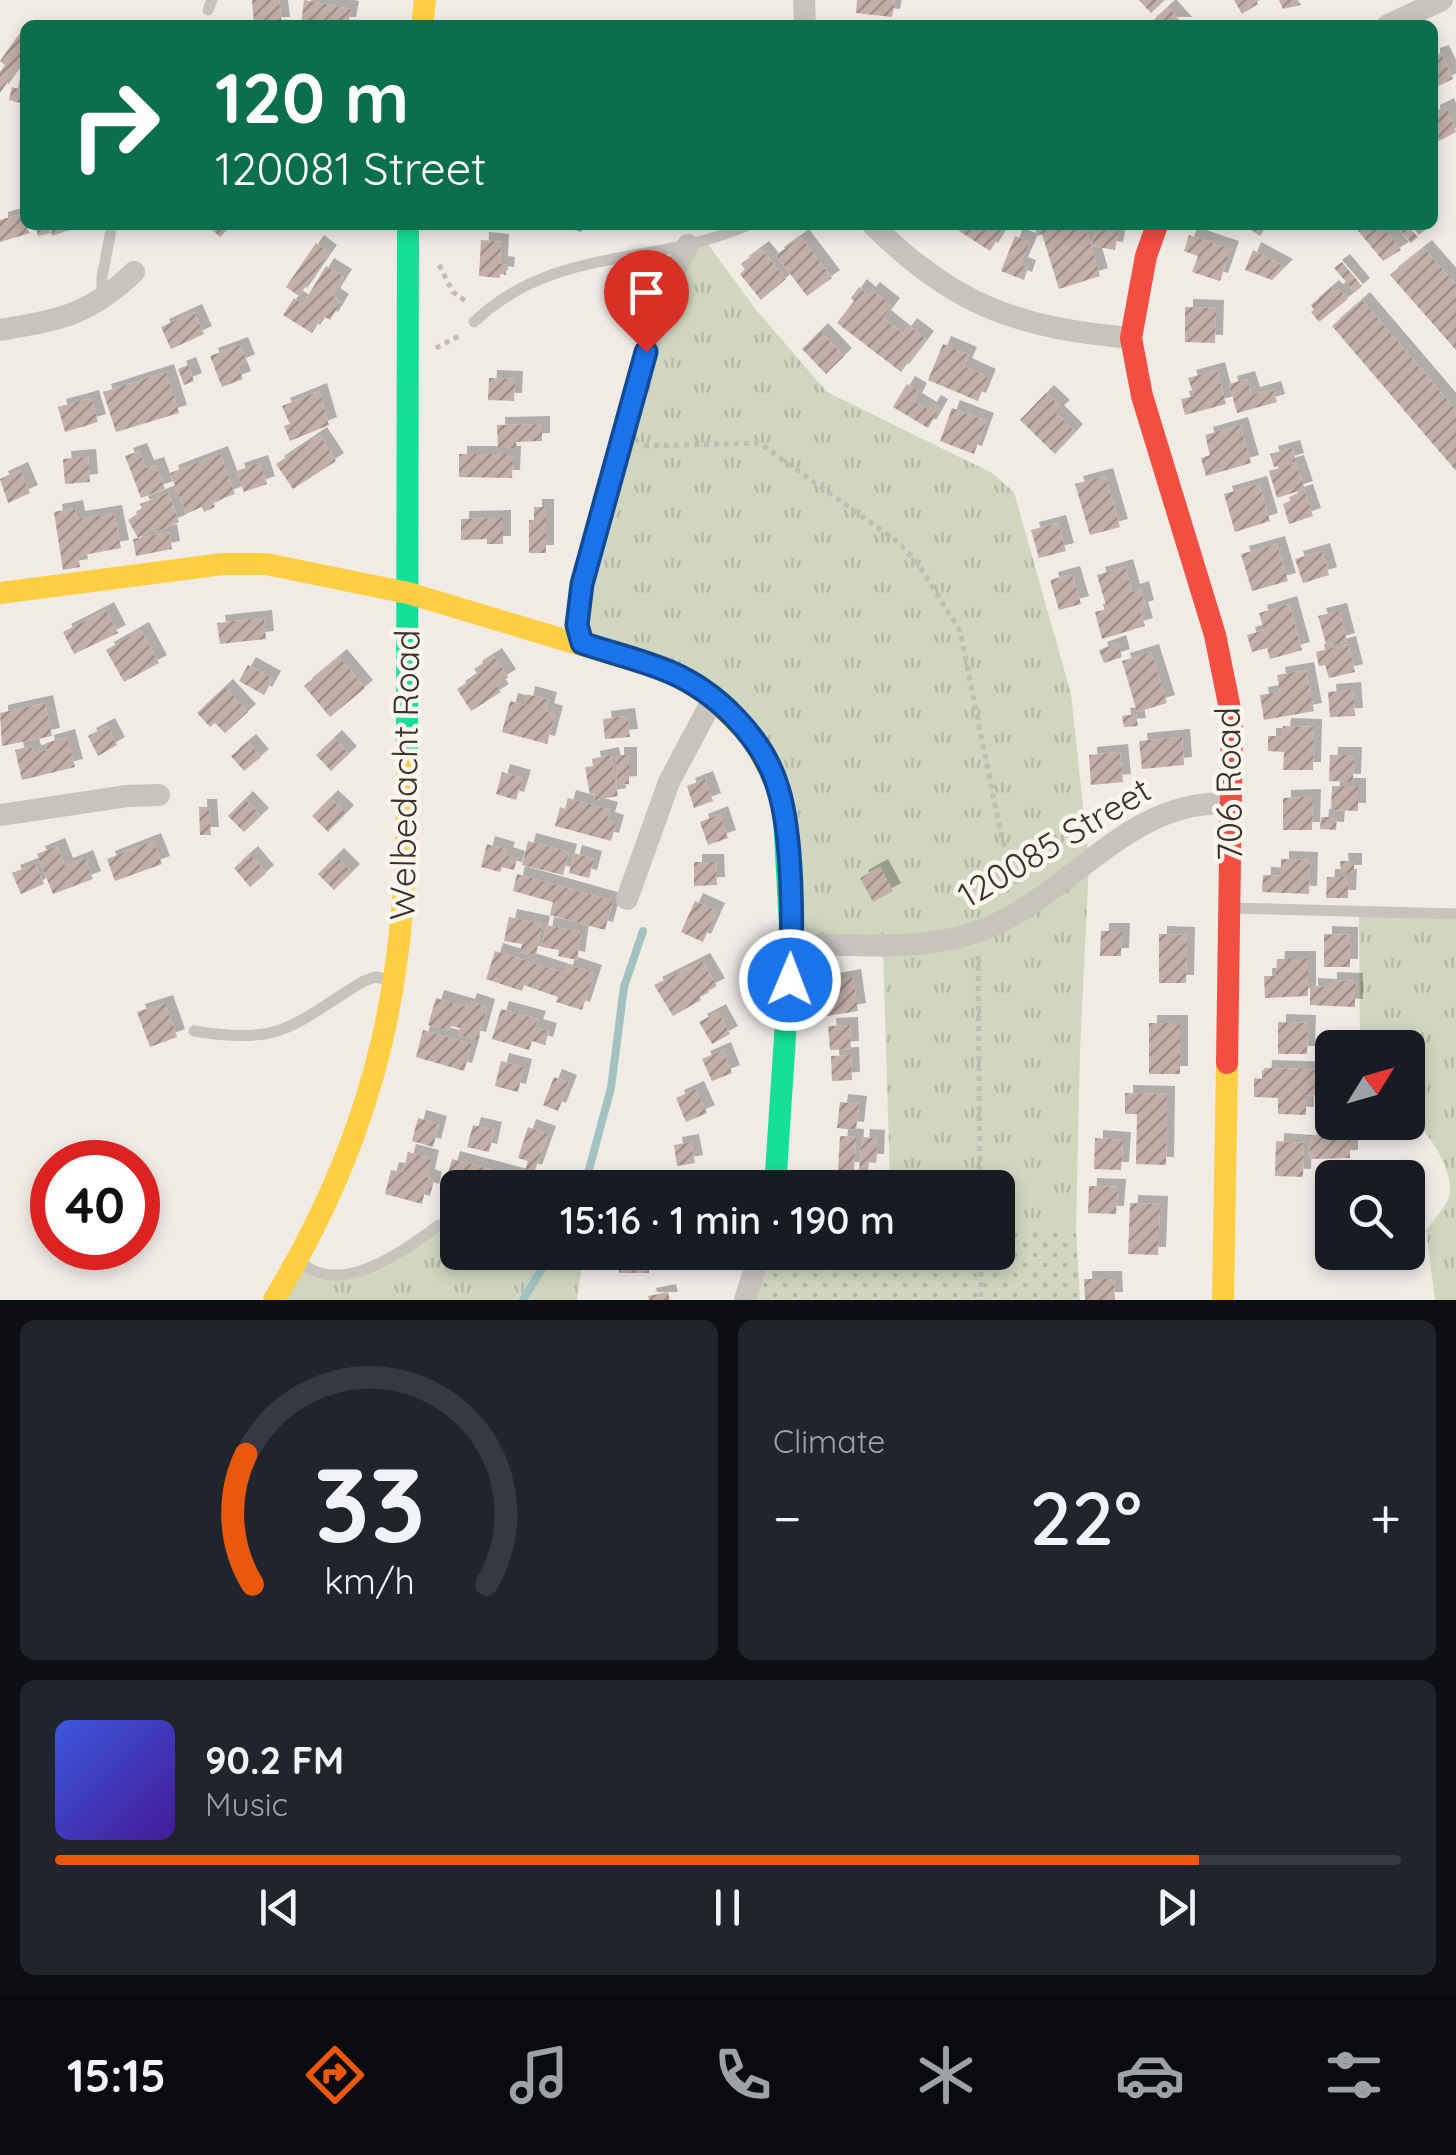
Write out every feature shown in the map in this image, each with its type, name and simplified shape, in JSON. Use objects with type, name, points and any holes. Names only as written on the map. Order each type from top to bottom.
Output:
[{"type":"street","points":[[1399,20],[1442,0]]},
{"type":"street","name":"Welbedacht Road","points":[[274,1300],[298,1262],[340,1177],[384,1044],[395,980],[404,870],[408,230]]},
{"type":"street","points":[[879,230],[941,285],[993,309],[1041,327],[1131,338]]},
{"type":"street","name":"706 Road","points":[[1155,230],[1146,256],[1131,338],[1142,396],[1224,674],[1232,719],[1223,1300]]},
{"type":"street","points":[[582,643],[577,625],[582,584],[661,300],[688,246]]},
{"type":"street","points":[[0,330],[44,323],[102,302],[134,272]]},
{"type":"street","points":[[0,593],[242,563],[266,564],[408,594],[582,643],[671,672],[713,699],[751,737],[778,786],[784,817],[792,946],[776,1170]]},
{"type":"street","points":[[627,899],[669,782],[713,699]]},
{"type":"street","points":[[0,815],[127,796],[159,795]]},
{"type":"street","name":"120085 Street","points":[[792,946],[904,944],[978,932],[1025,907],[1135,829],[1180,808],[1210,802],[1232,804]]},
{"type":"street","points":[[745,1300],[754,1270]]},
{"type":"lane","points":[[102,302],[102,277],[111,230]]},
{"type":"lane","points":[[474,322],[532,280],[629,255],[688,246],[734,230]]},
{"type":"lane","points":[[1229,908],[1456,914]]},
{"type":"lane","points":[[194,1031],[268,1035],[294,1028],[364,981],[375,977],[395,980]]},
{"type":"lane","points":[[298,1262],[321,1274],[339,1276],[405,1251],[439,1225]]},
{"type":"path","points":[[412,230],[424,239],[458,298],[489,308]]},
{"type":"path","points":[[408,366],[442,342],[457,338],[474,322]]},
{"type":"path","points":[[621,447],[758,443],[898,542],[919,565],[960,631],[1002,840],[1025,907]]},
{"type":"path","points":[[978,932],[980,1170]]},
{"type":"path","points":[[981,1270],[981,1300]]},
{"type":"green space","points":[[707,243],[757,311],[827,392],[992,473],[1014,492],[1071,694],[1089,861],[1076,1228],[1015,1231],[1015,1170],[890,1170],[883,947],[791,947],[792,869],[752,736],[578,625],[583,585],[689,249]]},
{"type":"green space","points":[[1359,911],[1456,912],[1456,1300],[1435,1300],[1426,1230],[1447,1201],[1450,1186],[1444,1163],[1425,1132],[1425,1030],[1360,1030]]},
{"type":"green space","points":[[440,1223],[440,1270],[581,1270],[577,1300],[268,1300],[299,1262],[337,1275],[399,1250]]},
{"type":"green space","points":[[1076,1228],[1080,1300],[747,1300],[757,1270],[1015,1270],[1015,1231]]},
{"type":"building","points":[[252,0],[279,0],[281,20],[254,20]]},
{"type":"building","points":[[304,0],[351,9],[349,20],[302,20]]},
{"type":"building","points":[[857,0],[895,0],[892,17],[856,13]]},
{"type":"building","points":[[1139,0],[1165,0],[1151,13]]},
{"type":"building","points":[[1234,0],[1256,0],[1258,4],[1242,14]]},
{"type":"building","points":[[1279,0],[1298,0],[1301,5],[1283,9]]},
{"type":"building","points":[[1168,7],[1180,20],[1154,20]]},
{"type":"building","points":[[20,35],[20,64],[0,93],[0,72],[5,65],[0,61]]},
{"type":"building","points":[[1441,53],[1453,79],[1438,86]]},
{"type":"building","points":[[12,87],[20,89],[20,103],[9,100]]},
{"type":"building","points":[[1446,106],[1456,132],[1438,141],[1438,110]]},
{"type":"building","points":[[20,214],[20,230],[30,233],[0,242],[0,220]]},
{"type":"building","points":[[960,230],[1003,230],[990,251]]},
{"type":"building","points":[[1035,230],[1086,230],[1100,276],[1059,289],[1042,234],[1037,236]]},
{"type":"building","points":[[1095,230],[1119,230],[1115,250],[1092,246]]},
{"type":"building","points":[[1357,230],[1385,230],[1401,250],[1383,261]]},
{"type":"building","points":[[1399,230],[1412,230],[1418,237],[1411,243]]},
{"type":"building","points":[[1189,235],[1231,249],[1220,281],[1192,272],[1198,256],[1184,251]]},
{"type":"building","points":[[1015,236],[1030,242],[1020,265],[1028,268],[1024,280],[1001,271]]},
{"type":"building","points":[[801,237],[832,278],[807,296],[776,255]]},
{"type":"building","points":[[481,240],[501,242],[500,264],[507,265],[506,275],[479,276]]},
{"type":"building","points":[[316,243],[329,253],[299,296],[286,287]]},
{"type":"building","points":[[1424,248],[1456,285],[1456,350],[1390,275]]},
{"type":"building","points":[[761,249],[786,279],[761,300],[740,274],[745,269],[741,264]]},
{"type":"building","points":[[1253,250],[1285,267],[1272,280],[1245,270]]},
{"type":"building","points":[[1342,262],[1362,286],[1355,292],[1334,268]]},
{"type":"building","points":[[326,266],[344,277],[332,296],[341,302],[330,320],[323,316],[312,333],[283,315],[294,298],[303,304]]},
{"type":"building","points":[[859,287],[868,295],[872,290],[892,306],[883,318],[903,334],[909,326],[926,339],[901,372],[837,323],[854,301],[851,298]]},
{"type":"building","points":[[1331,288],[1335,292],[1339,289],[1348,299],[1319,322],[1311,305]]},
{"type":"building","points":[[1362,300],[1456,410],[1456,471],[1332,326]]},
{"type":"building","points":[[1185,307],[1216,308],[1215,343],[1185,342]]},
{"type":"building","points":[[194,312],[204,334],[171,349],[161,327]]},
{"type":"building","points":[[820,331],[844,356],[826,374],[802,349]]},
{"type":"building","points":[[943,344],[969,355],[964,366],[988,377],[978,401],[928,380]]},
{"type":"building","points":[[240,345],[247,362],[238,366],[243,379],[222,387],[210,356]]},
{"type":"building","points":[[188,365],[194,381],[184,385],[178,369]]},
{"type":"building","points":[[1217,370],[1226,404],[1185,415],[1181,399],[1194,396],[1188,378]]},
{"type":"building","points":[[166,372],[179,413],[116,432],[103,392]]},
{"type":"building","points":[[489,378],[515,379],[514,401],[488,400]]},
{"type":"building","points":[[1247,379],[1252,395],[1273,389],[1277,402],[1237,413],[1229,384]]},
{"type":"building","points":[[907,384],[919,391],[914,401],[929,410],[933,403],[940,407],[928,428],[893,407]]},
{"type":"building","points":[[319,391],[329,425],[290,441],[284,426],[290,424],[282,406]]},
{"type":"building","points":[[1046,393],[1062,408],[1056,413],[1075,432],[1055,454],[1020,420]]},
{"type":"building","points":[[91,398],[98,422],[65,432],[58,407]]},
{"type":"building","points":[[952,408],[986,421],[974,454],[940,441]]},
{"type":"building","points":[[542,424],[542,441],[516,442],[517,448],[498,448],[497,425]]},
{"type":"building","points":[[1240,425],[1251,463],[1206,476],[1201,458],[1210,455],[1205,435]]},
{"type":"building","points":[[319,435],[336,461],[293,489],[276,464]]},
{"type":"building","points":[[1292,448],[1296,461],[1274,467],[1270,454]]},
{"type":"building","points":[[139,451],[146,468],[156,465],[165,489],[141,498],[125,456]]},
{"type":"building","points":[[220,454],[235,494],[213,502],[215,507],[204,512],[202,507],[186,514],[170,473]]},
{"type":"building","points":[[459,454],[513,454],[512,478],[459,477]]},
{"type":"building","points":[[88,457],[90,482],[65,484],[63,459]]},
{"type":"building","points":[[260,463],[267,484],[244,492],[236,471]]},
{"type":"building","points":[[1296,463],[1305,489],[1277,498],[1269,471]]},
{"type":"building","points":[[20,470],[30,493],[8,503],[0,479]]},
{"type":"building","points":[[1105,476],[1120,527],[1090,535],[1075,484]]},
{"type":"building","points":[[1259,484],[1270,521],[1235,532],[1224,494]]},
{"type":"building","points":[[1305,492],[1313,516],[1289,524],[1283,504],[1290,501],[1289,497]]},
{"type":"building","points":[[168,493],[179,522],[156,532],[154,528],[138,538],[128,520],[143,510],[140,504]]},
{"type":"building","points":[[534,507],[546,507],[546,553],[529,553],[529,520],[534,520]]},
{"type":"building","points":[[75,508],[77,519],[114,513],[121,548],[78,556],[80,567],[63,570],[54,512]]},
{"type":"building","points":[[503,518],[503,544],[487,544],[487,539],[461,540],[461,519]]},
{"type":"building","points":[[1058,523],[1066,551],[1039,558],[1031,530]]},
{"type":"building","points":[[169,532],[172,549],[136,556],[133,539]]},
{"type":"building","points":[[1277,544],[1288,581],[1252,591],[1241,554]]},
{"type":"building","points":[[1322,551],[1329,575],[1303,583],[1295,559]]},
{"type":"building","points":[[1125,567],[1132,592],[1141,589],[1146,608],[1140,610],[1145,626],[1102,639],[1095,612],[1107,609],[1097,575]]},
{"type":"building","points":[[1072,574],[1081,604],[1059,610],[1050,580]]},
{"type":"building","points":[[1289,604],[1302,650],[1270,659],[1267,648],[1252,652],[1247,635],[1264,630],[1259,613]]},
{"type":"building","points":[[106,610],[118,633],[74,654],[63,632]]},
{"type":"building","points":[[1339,611],[1347,641],[1327,647],[1318,616]]},
{"type":"building","points":[[264,618],[266,639],[220,644],[217,623]]},
{"type":"building","points":[[141,630],[159,663],[124,682],[106,650]]},
{"type":"building","points":[[1118,643],[1122,657],[1104,663],[1099,650]]},
{"type":"building","points":[[1348,644],[1355,672],[1329,678],[1325,665],[1319,666],[1316,652]]},
{"type":"building","points":[[1151,652],[1167,703],[1137,712],[1122,661]]},
{"type":"building","points":[[494,656],[508,677],[496,685],[501,692],[471,711],[457,689],[478,675],[474,669]]},
{"type":"building","points":[[339,657],[365,688],[330,717],[304,686]]},
{"type":"building","points":[[248,665],[273,679],[264,695],[239,681]]},
{"type":"building","points":[[1306,670],[1314,711],[1264,720],[1260,695],[1280,692],[1277,675]]},
{"type":"building","points":[[225,687],[248,712],[225,733],[215,723],[210,727],[197,713]]},
{"type":"building","points":[[1353,690],[1355,716],[1330,717],[1328,692]]},
{"type":"building","points":[[527,694],[549,700],[546,711],[555,714],[547,744],[502,732],[510,701],[525,705]]},
{"type":"building","points":[[45,703],[52,736],[2,746],[0,713]]},
{"type":"building","points":[[1136,714],[1138,726],[1124,727],[1122,716]]},
{"type":"building","points":[[627,716],[630,737],[605,739],[603,719]]},
{"type":"building","points":[[107,726],[117,745],[98,756],[88,736]]},
{"type":"building","points":[[1283,726],[1314,727],[1313,770],[1283,770],[1284,752],[1268,751],[1268,736],[1282,736]]},
{"type":"building","points":[[67,737],[75,767],[22,780],[15,750],[31,746],[33,753],[47,750],[46,743]]},
{"type":"building","points":[[1182,737],[1184,765],[1142,769],[1139,741]]},
{"type":"building","points":[[334,738],[349,754],[331,771],[316,755]]},
{"type":"building","points":[[248,742],[261,757],[244,771],[231,756]]},
{"type":"building","points":[[1120,752],[1123,782],[1091,785],[1089,755]]},
{"type":"building","points":[[611,755],[618,796],[595,800],[594,794],[590,795],[585,767],[593,766],[592,759]]},
{"type":"building","points":[[616,755],[629,755],[629,784],[617,785]]},
{"type":"building","points":[[1330,755],[1354,755],[1353,782],[1329,781]]},
{"type":"building","points":[[502,772],[523,778],[516,800],[496,794]]},
{"type":"building","points":[[705,779],[713,801],[694,808],[687,786]]},
{"type":"building","points":[[1332,786],[1358,786],[1358,811],[1331,810]]},
{"type":"building","points":[[1313,797],[1312,830],[1283,830],[1283,798]]},
{"type":"building","points":[[330,798],[346,813],[328,832],[312,816]]},
{"type":"building","points":[[568,798],[610,810],[607,820],[616,823],[611,841],[555,826],[560,807],[565,809]]},
{"type":"building","points":[[245,799],[261,816],[244,832],[228,816]]},
{"type":"building","points":[[199,807],[209,807],[211,835],[200,835]]},
{"type":"building","points":[[720,814],[728,838],[708,845],[700,822]]},
{"type":"building","points":[[1321,817],[1337,817],[1336,830],[1320,829]]},
{"type":"building","points":[[153,841],[162,864],[115,881],[107,859]]},
{"type":"building","points":[[528,841],[569,852],[563,875],[522,865]]},
{"type":"building","points":[[487,844],[507,850],[505,855],[517,859],[514,870],[502,867],[500,872],[481,867]]},
{"type":"building","points":[[57,846],[65,866],[85,858],[93,879],[53,894],[37,854]]},
{"type":"building","points":[[574,853],[594,859],[589,878],[569,873]]},
{"type":"building","points":[[250,854],[266,873],[250,887],[234,868]]},
{"type":"building","points":[[336,856],[352,872],[334,890],[318,874]]},
{"type":"building","points":[[1281,859],[1310,860],[1309,894],[1262,892],[1263,875],[1281,876]]},
{"type":"building","points":[[1340,861],[1354,861],[1354,873],[1341,873]]},
{"type":"building","points":[[694,862],[716,862],[717,885],[694,886]]},
{"type":"building","points":[[35,864],[44,884],[21,894],[12,873]]},
{"type":"building","points":[[880,867],[893,891],[873,902],[860,878]]},
{"type":"building","points":[[517,874],[613,901],[605,930],[550,915],[553,902],[513,891]]},
{"type":"building","points":[[1327,877],[1349,877],[1348,898],[1326,898]]},
{"type":"building","points":[[695,901],[717,911],[703,942],[681,932]]},
{"type":"building","points":[[509,917],[542,924],[536,955],[520,952],[522,944],[504,941]]},
{"type":"building","points":[[546,925],[581,932],[577,960],[558,956],[559,950],[542,947]]},
{"type":"building","points":[[1101,931],[1122,931],[1121,956],[1100,956]]},
{"type":"building","points":[[1159,934],[1187,935],[1186,983],[1159,983]]},
{"type":"building","points":[[1324,934],[1350,935],[1350,967],[1324,967]]},
{"type":"building","points":[[495,951],[565,973],[567,964],[594,973],[582,1010],[524,985],[522,991],[486,979]]},
{"type":"building","points":[[1277,959],[1308,959],[1308,996],[1265,998],[1264,976],[1276,976]]},
{"type":"building","points":[[702,961],[717,986],[673,1016],[654,985]]},
{"type":"building","points":[[853,977],[858,1011],[821,1017],[815,984]]},
{"type":"building","points":[[1329,980],[1355,981],[1355,1007],[1310,1005],[1310,986],[1329,987]]},
{"type":"building","points":[[436,998],[467,1007],[469,1001],[487,1007],[478,1040],[458,1035],[460,1028],[451,1026],[449,1031],[428,1025]]},
{"type":"building","points":[[165,1003],[177,1037],[150,1047],[137,1012]]},
{"type":"building","points":[[501,1009],[538,1019],[535,1027],[549,1031],[545,1045],[532,1041],[529,1050],[492,1039]]},
{"type":"building","points":[[718,1012],[730,1034],[712,1044],[699,1022]]},
{"type":"building","points":[[1278,1022],[1308,1023],[1307,1054],[1278,1054]]},
{"type":"building","points":[[1149,1023],[1180,1023],[1180,1074],[1149,1074]]},
{"type":"building","points":[[850,1025],[851,1049],[830,1050],[828,1026]]},
{"type":"building","points":[[423,1030],[472,1044],[464,1071],[416,1057]]},
{"type":"building","points":[[723,1050],[732,1073],[712,1081],[702,1059]]},
{"type":"building","points":[[851,1055],[852,1080],[832,1081],[831,1056]]},
{"type":"building","points":[[501,1061],[524,1067],[518,1092],[495,1086]]},
{"type":"building","points":[[1264,1068],[1315,1070],[1315,1095],[1306,1095],[1306,1115],[1278,1114],[1278,1098],[1254,1097],[1254,1078],[1263,1079]]},
{"type":"building","points":[[554,1077],[569,1083],[558,1111],[543,1105]]},
{"type":"building","points":[[696,1089],[707,1113],[686,1122],[676,1098]]},
{"type":"building","points":[[1125,1093],[1167,1094],[1166,1165],[1136,1164],[1137,1114],[1125,1114]]},
{"type":"building","points":[[840,1102],[859,1104],[856,1130],[837,1128]]},
{"type":"building","points":[[418,1118],[439,1124],[433,1147],[412,1141]]},
{"type":"building","points":[[473,1125],[494,1130],[489,1152],[467,1147]]},
{"type":"building","points":[[528,1127],[548,1134],[535,1170],[525,1170],[528,1161],[518,1158]]},
{"type":"building","points":[[1309,1135],[1315,1135],[1315,1140],[1350,1140],[1350,1158],[1310,1159]]},
{"type":"building","points":[[840,1136],[856,1137],[854,1170],[838,1170]]},
{"type":"building","points":[[862,1137],[877,1138],[876,1162],[869,1162],[868,1170],[859,1170]]},
{"type":"building","points":[[1095,1138],[1123,1140],[1121,1170],[1094,1169]]},
{"type":"building","points":[[1276,1141],[1304,1143],[1303,1177],[1275,1176]]},
{"type":"building","points":[[691,1142],[695,1163],[677,1166],[674,1145]]},
{"type":"building","points":[[408,1152],[431,1158],[427,1177],[434,1180],[431,1192],[425,1190],[422,1204],[385,1194],[391,1170],[403,1172]]},
{"type":"building","points":[[452,1159],[493,1170],[449,1170]]},
{"type":"building","points":[[1089,1186],[1118,1187],[1116,1214],[1088,1213]]},
{"type":"building","points":[[1130,1203],[1160,1204],[1158,1255],[1128,1254]]},
{"type":"building","points":[[619,1270],[649,1270],[649,1273]]},
{"type":"building","points":[[1084,1279],[1114,1279],[1115,1300],[1085,1300]]},
{"type":"building","points":[[668,1292],[670,1300],[649,1300],[648,1296]]},
{"type":"waterway","points":[[589,1170],[611,1088],[624,987],[643,931]]},
{"type":"waterway","points":[[523,1300],[541,1270]]},
{"type":"traffic: fast","points":[[407,760],[408,230]]},
{"type":"traffic: fast","points":[[776,1170],[791,945],[784,817],[777,784]]},
{"type":"traffic: slow","points":[[423,20],[425,0]]},
{"type":"traffic: slow","points":[[0,593],[223,564],[266,564],[408,593],[671,672],[713,699],[751,737],[777,784]]},
{"type":"traffic: slow","points":[[274,1300],[341,1168],[365,1104],[382,1040],[395,975],[402,907],[407,760]]},
{"type":"traffic: slow","points":[[1223,1300],[1227,1063]]},
{"type":"traffic: jam","points":[[1155,230],[1146,256],[1131,338],[1142,396],[1215,635],[1232,719],[1227,1063]]},
{"type":"route","points":[[646,352],[582,584],[577,625],[582,643],[671,672],[694,685],[733,717],[767,763],[778,786],[784,817],[792,946],[790,980]]}]
